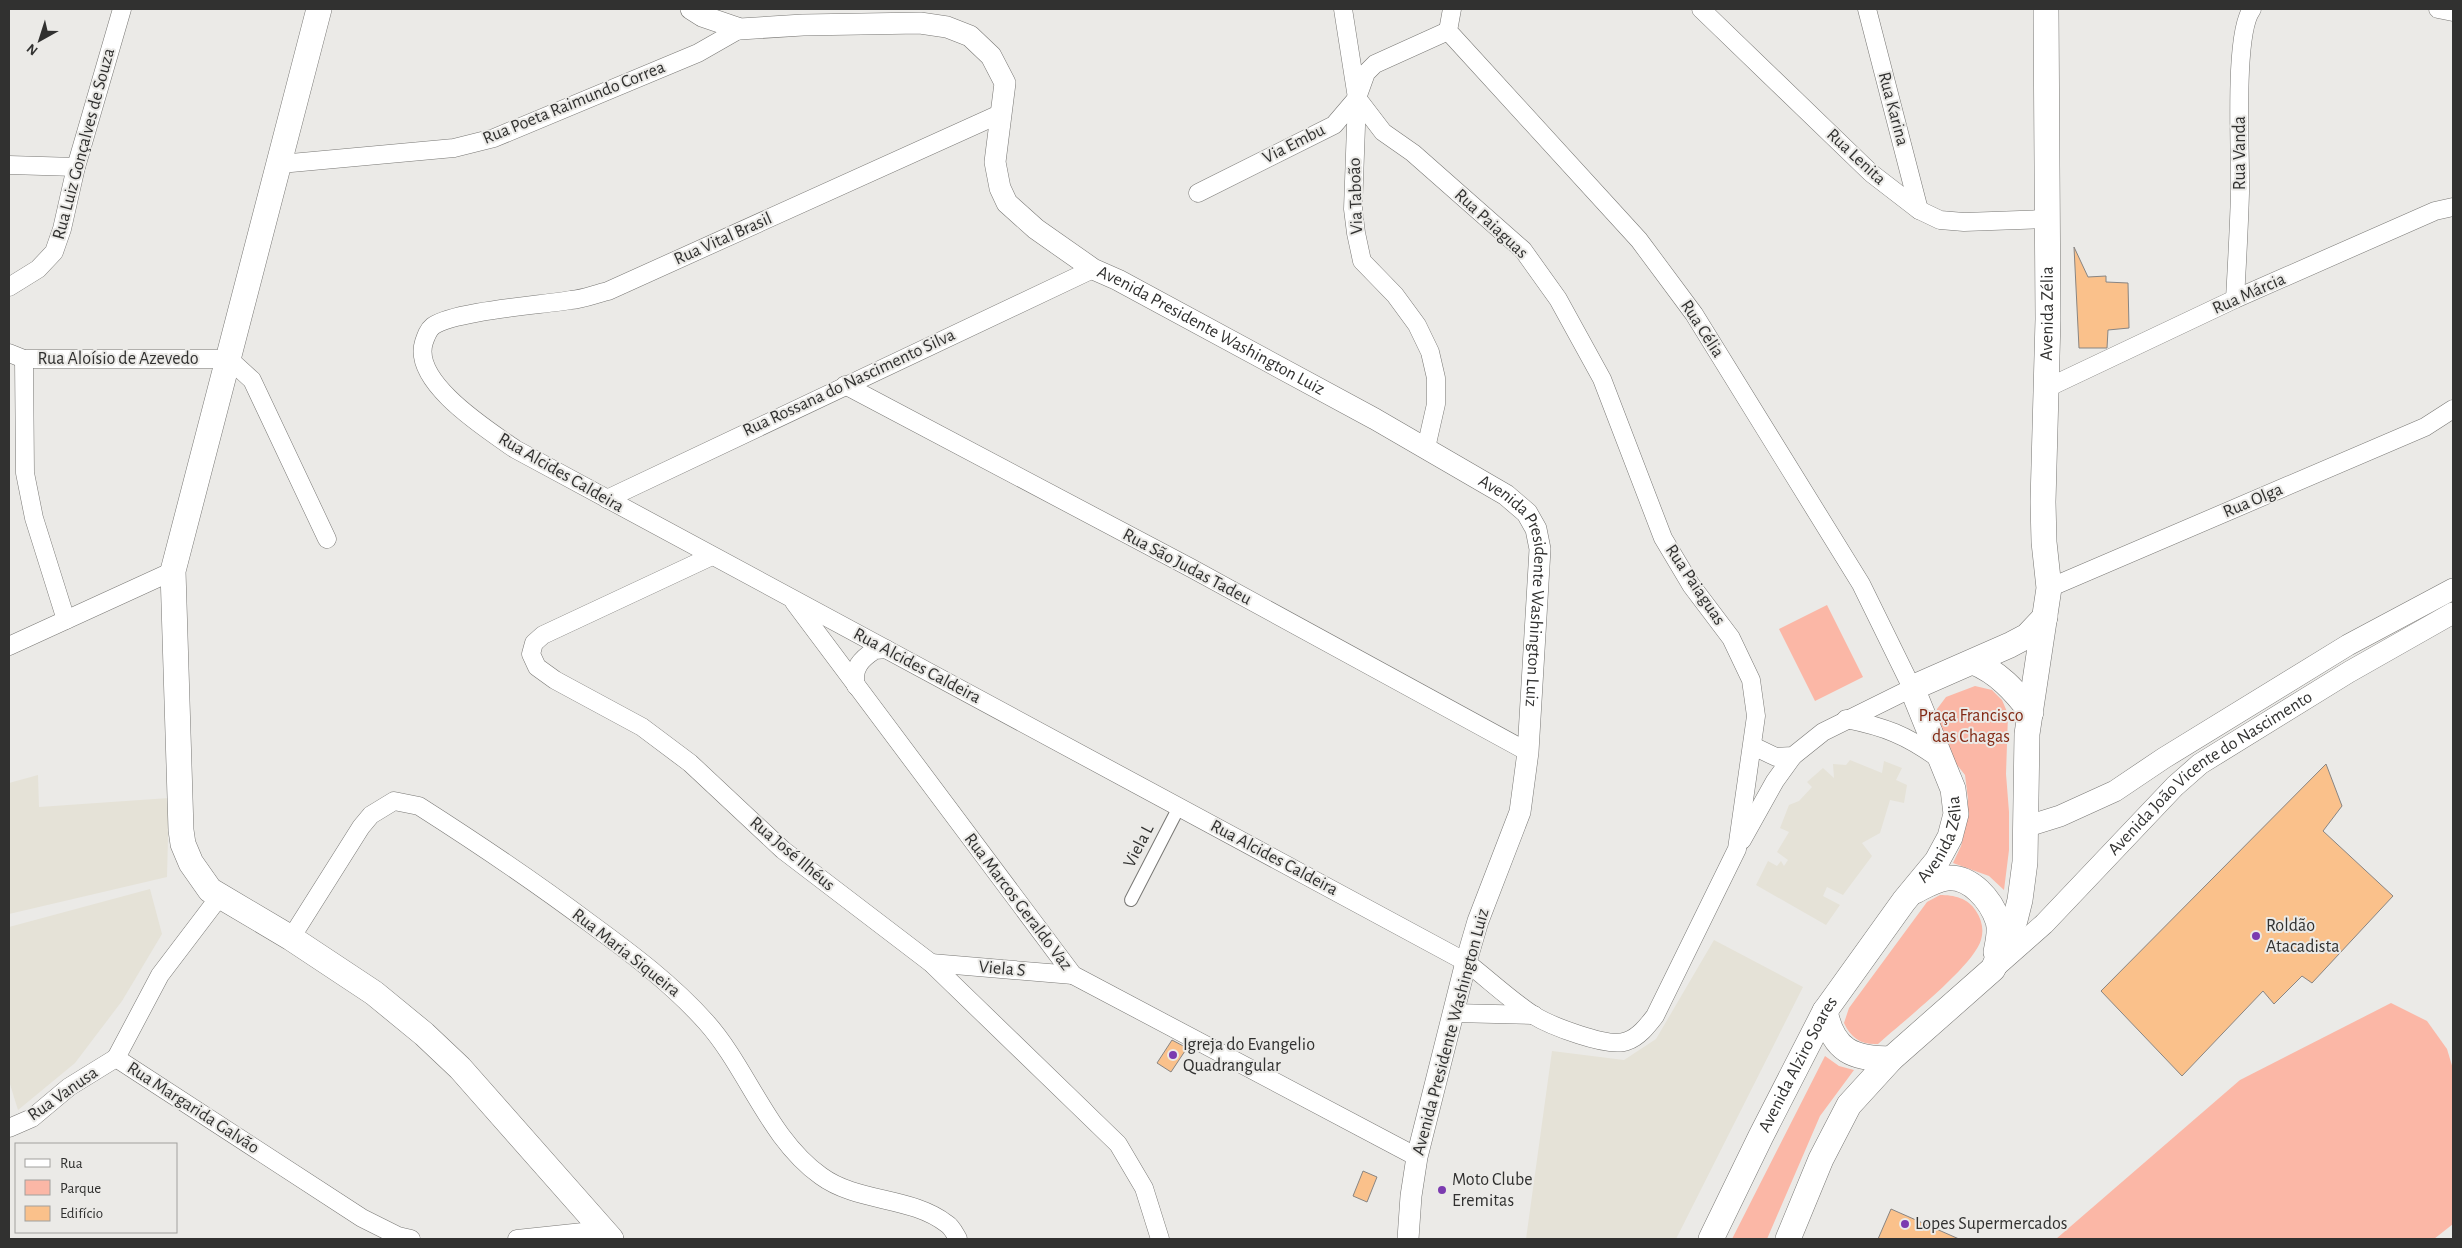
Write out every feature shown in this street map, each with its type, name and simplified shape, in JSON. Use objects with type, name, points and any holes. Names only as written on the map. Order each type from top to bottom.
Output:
[{"type":"main road","points":[[319,9],[173,571],[183,844],[191,862],[210,890],[291,938],[374,994],[424,1034],[460,1068],[607,1235]]},
{"type":"main road","name":"Avenida Zélia","points":[[1993,969],[2012,927],[2020,900],[2025,862],[2026,763],[2031,712],[2049,588],[2044,542],[2043,502],[2047,388],[2046,9]]},
{"type":"main road","points":[[1912,688],[2027,636],[2045,617]]},
{"type":"main road","points":[[1973,662],[1984,667],[2008,685],[2031,712]]},
{"type":"main road","name":"Avenida Zélia","points":[[1904,901],[1936,861],[1950,837],[1956,814],[1952,789],[1938,758],[1912,688]]},
{"type":"main road","points":[[1788,1239],[1821,1159],[1849,1105],[1891,1059],[1993,969],[1999,936],[1998,921],[1986,898],[1970,883],[1949,878],[1935,881],[1915,892],[1904,901]]},
{"type":"main road","name":"Avenida Alziro Soares","points":[[1711,1239],[1760,1136],[1825,1011],[1904,901]]},
{"type":"main road","points":[[1825,1011],[1831,1033],[1840,1045],[1853,1055],[1867,1059],[1891,1059]]},
{"type":"street","name":"Rua Luiz Gonçalves de Souza","points":[[9,286],[38,269],[54,252],[62,230],[76,167],[122,9]]},
{"type":"street","points":[[691,9],[702,16],[740,29],[887,23],[920,23],[947,28],[970,36],[991,56],[1005,83],[1002,113]]},
{"type":"street","name":"Via Taboão","points":[[1343,9],[1356,98],[1353,209],[1356,234],[1362,261],[1417,325],[1430,352],[1436,378],[1436,404],[1426,448]]},
{"type":"street","points":[[1448,31],[1452,9]]},
{"type":"street","name":"Rua Lenita","points":[[1701,9],[1871,172],[1919,210],[1940,220],[1964,222],[2047,218]]},
{"type":"street","name":"Rua Karina","points":[[1867,9],[1919,210]]},
{"type":"street","name":"Rua Vanda","points":[[2235,299],[2240,192],[2241,56],[2248,14],[2252,9]]},
{"type":"street","points":[[2438,9],[2453,12]]},
{"type":"street","name":"Rua Poeta Raimundo Correa","points":[[280,164],[454,148],[494,138],[698,53],[740,29]]},
{"type":"street","name":"Via Embu","points":[[1198,193],[1334,125],[1356,98],[1366,73],[1375,64],[1448,31]]},
{"type":"street","name":"Rua Célia","points":[[1448,31],[1639,240],[1694,314],[1856,576],[1912,688]]},
{"type":"street","name":"Rua Paiaguas","points":[[1356,98],[1383,132],[1413,153],[1523,250],[1558,299],[1602,380],[1663,538],[1691,585],[1732,638],[1751,680],[1756,716],[1737,849],[1656,1016],[1642,1031],[1627,1042],[1612,1044],[1592,1039],[1534,1015],[1466,962]]},
{"type":"street","name":"Avenida Presidente Washington Luiz","points":[[1002,113],[995,162],[1000,188],[1007,203],[1036,229],[1093,269],[1126,284],[1426,448],[1506,495],[1528,513],[1536,528],[1540,549],[1528,752],[1520,812],[1478,921],[1466,962],[1417,1157],[1410,1196],[1408,1239]]},
{"type":"street","name":"Rua Vital Brasil","points":[[432,326],[452,318],[573,300],[608,291],[1002,113]]},
{"type":"street","points":[[9,165],[76,167]]},
{"type":"street","name":"Rua Márcia","points":[[2047,388],[2235,299],[2435,211],[2453,206]]},
{"type":"street","name":"Rua Rossana do Nascimento Silva","points":[[607,499],[1093,269]]},
{"type":"street","name":"Rua Alcides Caldeira","points":[[432,326],[426,334],[422,347],[424,364],[443,392],[464,413],[515,449],[1466,962]]},
{"type":"street","points":[[16,356],[24,473],[34,518],[66,620]]},
{"type":"street","name":"Rua Aloísio de Azevedo","points":[[16,356],[229,359]]},
{"type":"street","points":[[229,359],[252,380],[327,539]]},
{"type":"street","name":"Rua São Judas Tadeu","points":[[845,385],[1200,573],[1528,752]]},
{"type":"street","name":"Rua Olga","points":[[2049,588],[2425,428],[2453,409]]},
{"type":"street","name":"Rua José Ilhéus","points":[[712,556],[544,634],[534,643],[531,654],[537,667],[555,680],[649,732],[690,763],[782,850],[931,963],[1118,1144],[1144,1188],[1160,1239]]},
{"type":"street","points":[[9,646],[173,571]]},
{"type":"street","name":"Avenida João Vicente do Nascimento","points":[[2025,827],[2060,816],[2115,791],[2164,758],[2348,645],[2453,589]]},
{"type":"street","name":"Rua Marcos Geraldo Vaz","points":[[791,598],[1073,976],[1417,1157]]},
{"type":"street","name":"Avenida João Vicente do Nascimento","points":[[1993,969],[2044,924],[2152,810],[2200,764],[2350,672],[2453,612]]},
{"type":"street","points":[[856,686],[854,675],[856,667],[875,650],[886,649]]},
{"type":"street","points":[[1737,849],[1775,781],[1793,756],[1822,732],[1912,688]]},
{"type":"street","points":[[1846,719],[1877,725],[1903,735],[1938,758]]},
{"type":"street","points":[[1753,746],[1776,757],[1793,756]]},
{"type":"street","name":"Rua Maria Siqueira","points":[[291,938],[361,827],[371,815],[394,802],[419,806],[571,909],[676,990],[708,1024],[783,1137],[802,1160],[820,1176],[838,1187],[925,1212],[949,1225],[958,1239]]},
{"type":"street","name":"Viela L","points":[[1131,900],[1179,807]]},
{"type":"street","name":"Rua Margarida Galvão","points":[[220,896],[160,975],[116,1058],[362,1218],[398,1236],[411,1239]]},
{"type":"street","name":"Viela S","points":[[931,963],[1073,976]]},
{"type":"street","name":"Rua Paiaguas","points":[[1453,1013],[1534,1015]]},
{"type":"street","name":"Rua Vanusa","points":[[9,1128],[32,1118],[69,1087],[116,1058]]},
{"type":"street","points":[[517,1239],[607,1235]]},
{"type":"shaded area","points":[[1850,760],[1882,773],[1884,761],[1902,768],[1896,780],[1907,785],[1904,803],[1890,800],[1880,833],[1862,843],[1872,856],[1843,895],[1827,887],[1823,896],[1840,905],[1826,925],[1756,885],[1768,861],[1777,866],[1781,861],[1784,866],[1788,860],[1777,852],[1789,832],[1780,828],[1789,805],[1799,801],[1812,787],[1807,782],[1823,768],[1834,778],[1833,764],[1846,765]]},
{"type":"shaded area","points":[[38,775],[39,807],[169,798],[167,877],[9,914],[9,783]]},
{"type":"shaded area","points":[[150,889],[162,934],[122,1001],[75,1063],[18,1110],[9,1081],[9,927]]},
{"type":"shaded area","points":[[1714,940],[1803,987],[1676,1239],[1526,1239],[1552,1051],[1624,1060],[1656,1039]]},
{"type":"green space","points":[[1827,605],[1863,677],[1815,701],[1779,629]]},
{"type":"green space","name":"Praça Francisco das Chagas","points":[[1975,686],[1992,690],[2002,700],[2008,714],[2006,774],[2009,850],[2004,890],[1989,876],[1953,863],[1961,846],[1966,824],[1968,799],[1965,775],[1954,761],[1935,720],[1937,709],[1946,697]]},
{"type":"green space","points":[[1940,895],[1965,900],[1976,911],[1981,921],[1982,933],[1981,940],[1975,951],[1965,965],[1951,979],[1878,1044],[1857,1040],[1844,1023],[1849,1008],[1927,902]]},
{"type":"green space","points":[[2391,1003],[2427,1021],[2447,1049],[2453,1069],[2453,1224],[2434,1239],[2056,1239],[2240,1080]]},
{"type":"green space","points":[[1825,1056],[1839,1066],[1854,1070],[1820,1116],[1767,1239],[1732,1239]]},
{"type":"building","points":[[2074,247],[2088,277],[2106,276],[2106,282],[2128,283],[2129,328],[2108,330],[2107,348],[2079,348]]},
{"type":"building","name":"Roldão Atacadista","points":[[2326,764],[2342,806],[2323,831],[2393,896],[2312,983],[2302,976],[2274,1004],[2263,991],[2182,1076],[2101,991]]},
{"type":"building","name":"Igreja do Evangelio Quadrangular","points":[[1172,1040],[1187,1048],[1171,1072],[1157,1063]]},
{"type":"building","points":[[1363,1171],[1377,1177],[1367,1202],[1353,1196]]},
{"type":"building","name":"Lopes Supermercados","points":[[1891,1209],[1959,1239],[1878,1239]]},
{"type":"place","name":"Roldão Atacadista","points":[[2256,936]]},
{"type":"place","name":"Igreja do Evangelio Quadrangular","points":[[1173,1055]]},
{"type":"place","name":"Moto Clube Eremitas","points":[[1442,1190]]},
{"type":"place","name":"Lopes Supermercados","points":[[1905,1224]]}]
